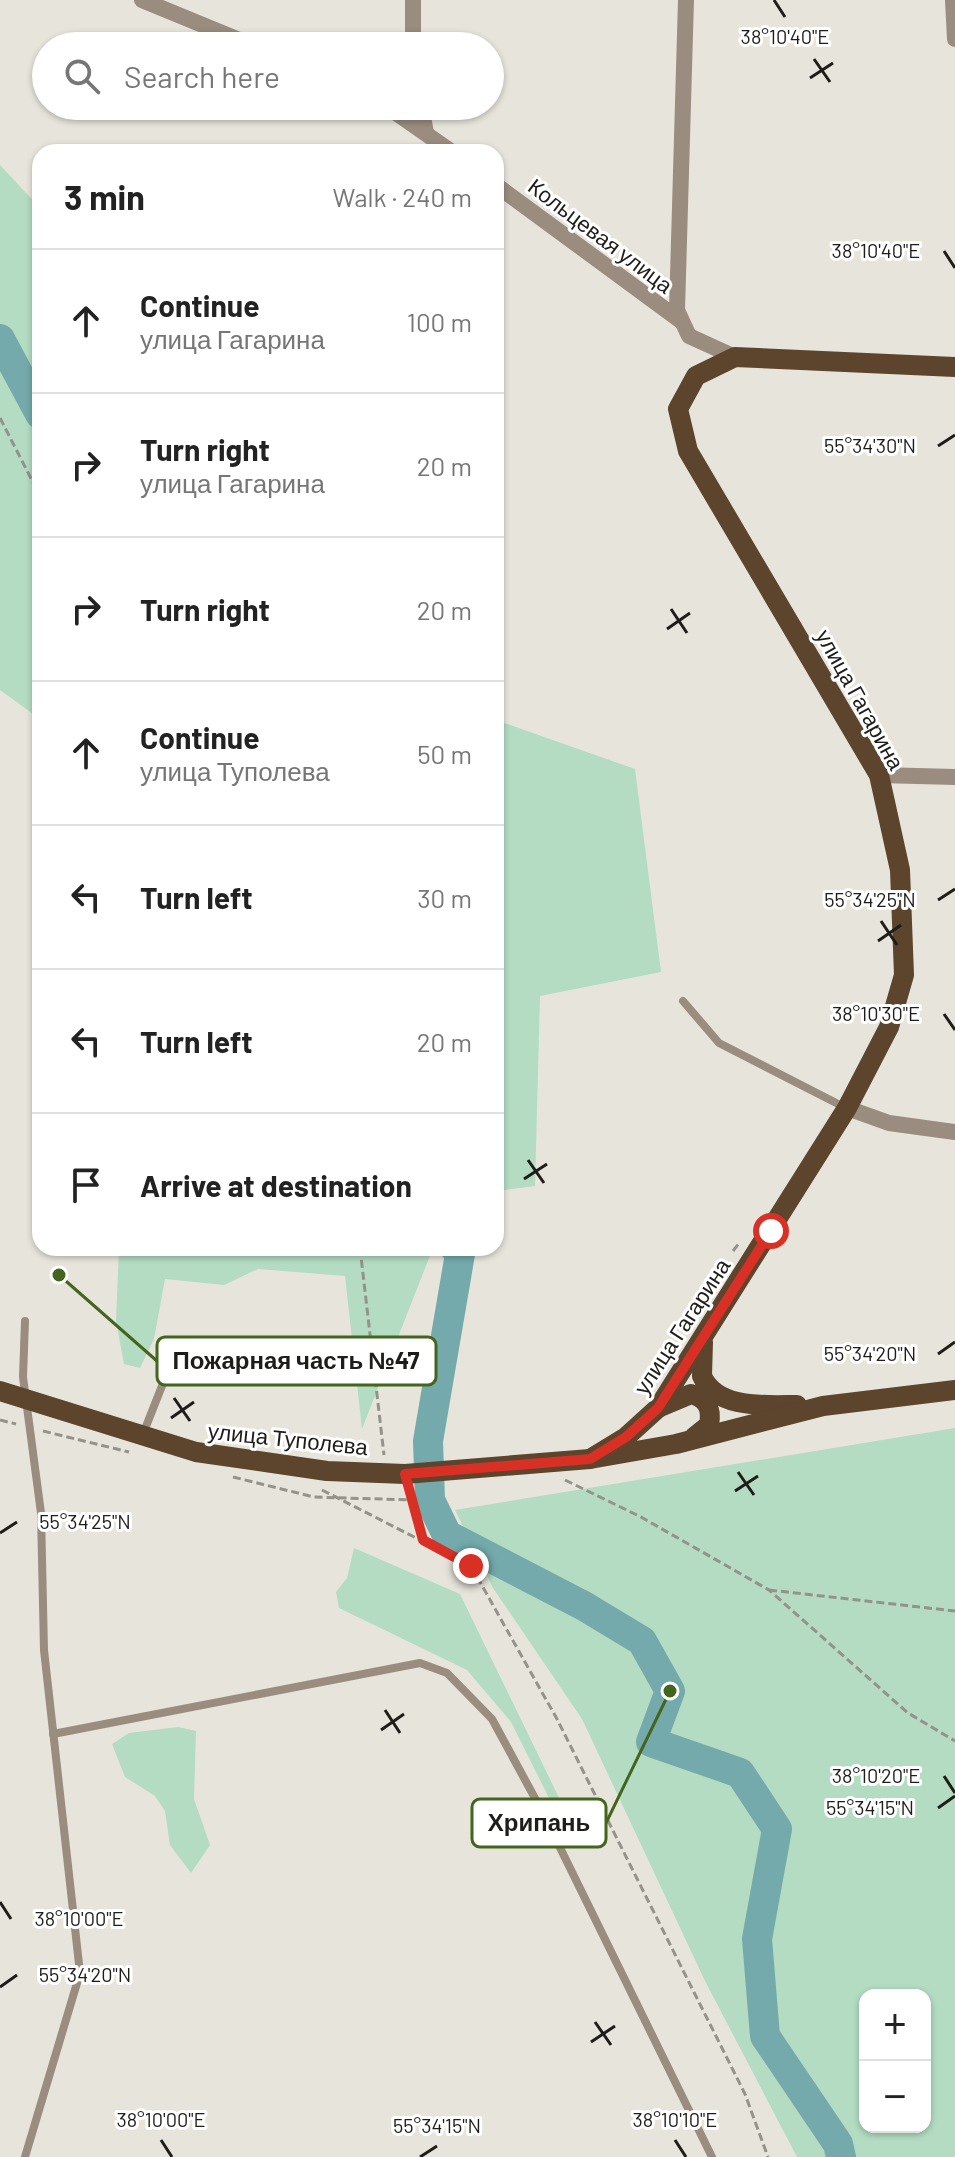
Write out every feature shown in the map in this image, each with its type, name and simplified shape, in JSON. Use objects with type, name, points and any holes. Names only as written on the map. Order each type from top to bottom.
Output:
[{"type":"main road","points":[[735,357],[955,367]]},
{"type":"main road","name":"улица Гагарина","points":[[590,1459],[626,1437],[658,1408],[847,1108],[889,1027],[904,975],[900,870],[879,775],[683,439],[678,409],[684,392],[704,370],[735,357]]},
{"type":"main road","points":[[703,1338],[702,1376],[719,1396],[748,1405],[823,1406],[955,1390]]},
{"type":"main road","name":"улица Туполева","points":[[0,1391],[196,1452],[277,1466],[395,1473],[590,1459],[676,1444],[823,1406]]},
{"type":"main road","points":[[658,1408],[691,1394],[706,1401],[711,1412],[709,1425],[703,1433],[676,1444]]},
{"type":"street","points":[[142,0],[220,32]]},
{"type":"street","points":[[413,0],[413,32]]},
{"type":"street","points":[[686,0],[676,297],[681,321],[689,336],[735,357]]},
{"type":"street","points":[[953,0],[955,39]]},
{"type":"street","points":[[407,120],[441,144]]},
{"type":"street","points":[[424,120],[426,133]]},
{"type":"street","name":"Кольцевая улица","points":[[504,191],[681,321]]},
{"type":"street","points":[[879,775],[955,777]]},
{"type":"street","points":[[847,1108],[889,1123],[955,1132]]},
{"type":"lane","points":[[683,1001],[719,1043],[847,1108]]},
{"type":"lane","points":[[25,1321],[26,1399],[41,1513],[44,1650],[80,1973],[25,2157]]},
{"type":"lane","points":[[142,1435],[173,1358],[326,1366]]},
{"type":"lane","points":[[53,1734],[420,1663],[447,1673],[492,1719],[543,1813],[712,2157]]},
{"type":"path","points":[[0,418],[32,480]]},
{"type":"path","points":[[361,1256],[395,1473],[423,1540]]},
{"type":"path","points":[[559,1477],[641,1517],[769,1590],[908,1713],[955,1741]]},
{"type":"path","points":[[313,1485],[471,1566],[557,1719],[745,2094],[768,2157]]},
{"type":"path","points":[[769,1590],[955,1611]]},
{"type":"green space","points":[[0,165],[32,199],[32,713],[0,690]]},
{"type":"green space","points":[[504,723],[635,769],[661,972],[540,996],[535,1186],[504,1190]]},
{"type":"green space","points":[[119,1256],[430,1256],[362,1429],[345,1276],[258,1269],[224,1285],[165,1279],[154,1339],[140,1368],[124,1364],[116,1321]]},
{"type":"green space","points":[[955,1428],[955,2157],[797,2157],[705,1981],[582,1719],[493,1588],[455,1510]]},
{"type":"green space","points":[[354,1548],[460,1594],[564,1808],[552,1804],[511,1722],[467,1670],[339,1608],[336,1592],[347,1578]]},
{"type":"green space","points":[[178,1727],[196,1731],[194,1799],[210,1845],[191,1873],[170,1845],[165,1811],[155,1796],[125,1777],[112,1744],[129,1733]]},
{"type":"waterway","points":[[0,339],[32,399]]},
{"type":"waterway","points":[[460,1256],[428,1441],[430,1500],[447,1535],[584,1606],[642,1641],[670,1691],[651,1742],[740,1773],[777,1829],[757,1939],[765,2036],[838,2144],[841,2157]]},
{"type":"place","name":"Пожарная часть №47","points":[[59,1275]]},
{"type":"place","name":"Хрипань","points":[[670,1691]]},
{"type":"route","points":[[471,1566],[423,1540],[405,1474],[590,1459],[626,1437],[658,1408],[771,1231]]}]
